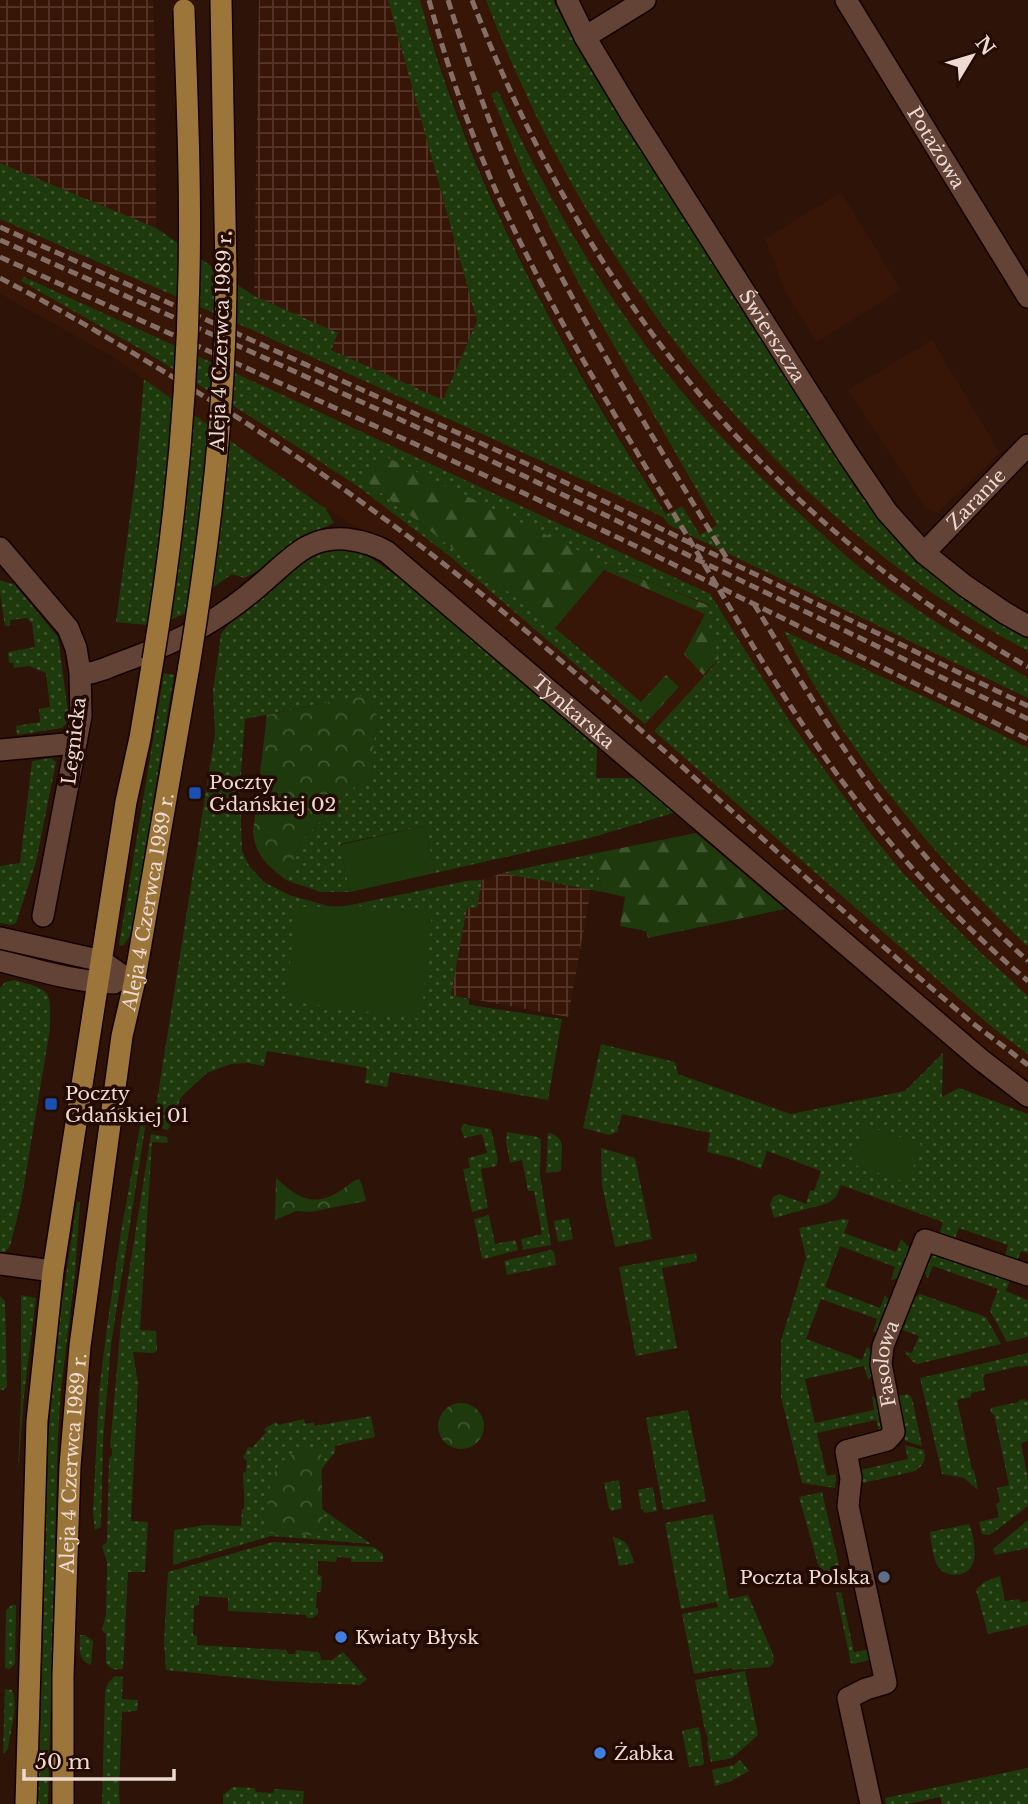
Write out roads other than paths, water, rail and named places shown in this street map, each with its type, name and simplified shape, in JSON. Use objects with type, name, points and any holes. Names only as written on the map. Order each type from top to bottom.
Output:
[{"type":"main road","name":"Aleja 4 Czerwca 1989 r.","points":[[26,1804],[37,1421],[54,1271],[126,802],[153,660],[175,504],[188,307],[189,190],[184,5]]},
{"type":"main road","name":"Aleja 4 Czerwca 1989 r.","points":[[63,1804],[63,1676],[70,1466],[79,1359],[121,1044],[134,984],[206,555],[221,405],[226,293],[221,5]]},
{"type":"street","name":"Świerszcza","points":[[567,0],[585,37],[674,182],[846,453],[887,512],[924,553],[974,592],[1028,625]]},
{"type":"street","points":[[585,37],[645,0]]},
{"type":"street","name":"Potażowa","points":[[846,0],[1028,297]]},
{"type":"street","name":"Zaranie","points":[[924,553],[1028,445]]},
{"type":"street","name":"Tynkarska","points":[[80,672],[91,673],[104,669],[202,627],[233,607],[287,560],[312,544],[338,539],[373,544],[387,552],[980,1059],[1028,1096]]},
{"type":"street","name":"Legnicka","points":[[0,548],[8,569],[68,628],[76,648],[80,672],[80,716],[76,743],[43,916]]},
{"type":"street","points":[[0,750],[76,743]]},
{"type":"street","points":[[0,938],[102,961],[134,984]]},
{"type":"street","points":[[0,961],[98,983],[134,984]]},
{"type":"street","name":"Fasolowa","points":[[871,1804],[848,1698],[886,1683],[848,1506],[850,1478],[846,1451],[887,1440],[894,1432],[881,1364],[883,1346],[925,1240],[1028,1275]]},
{"type":"street","points":[[0,1264],[54,1271]]},
{"type":"railway","points":[[429,0],[474,137],[492,182],[535,271],[607,401],[758,654],[829,763],[880,830],[936,894],[1028,981]]},
{"type":"railway","points":[[448,0],[506,161],[551,258],[599,346],[729,562]]},
{"type":"railway","points":[[472,0],[508,86],[549,169],[595,249],[646,324],[702,397],[763,464],[830,528],[918,597],[1028,667]]},
{"type":"railway","points":[[0,227],[527,464],[1028,706]]},
{"type":"railway","points":[[0,240],[522,475],[1028,719]]},
{"type":"railway","points":[[0,257],[515,489],[1028,739]]},
{"type":"railway","points":[[0,278],[92,328],[225,410],[313,468],[439,560],[620,712],[916,975],[1028,1065]]},
{"type":"railway","points":[[754,604],[829,726],[875,793],[958,893],[1028,961]]},
{"type":"place","name":"Poczty Gdańskiej 02","points":[[195,793]]},
{"type":"place","name":"Poczty Gdańskiej 01","points":[[51,1104]]},
{"type":"place","name":"Poczta Polska","points":[[884,1577]]},
{"type":"place","name":"Kwiaty Błysk","points":[[341,1637]]},
{"type":"place","name":"Żabka","points":[[600,1753]]}]
